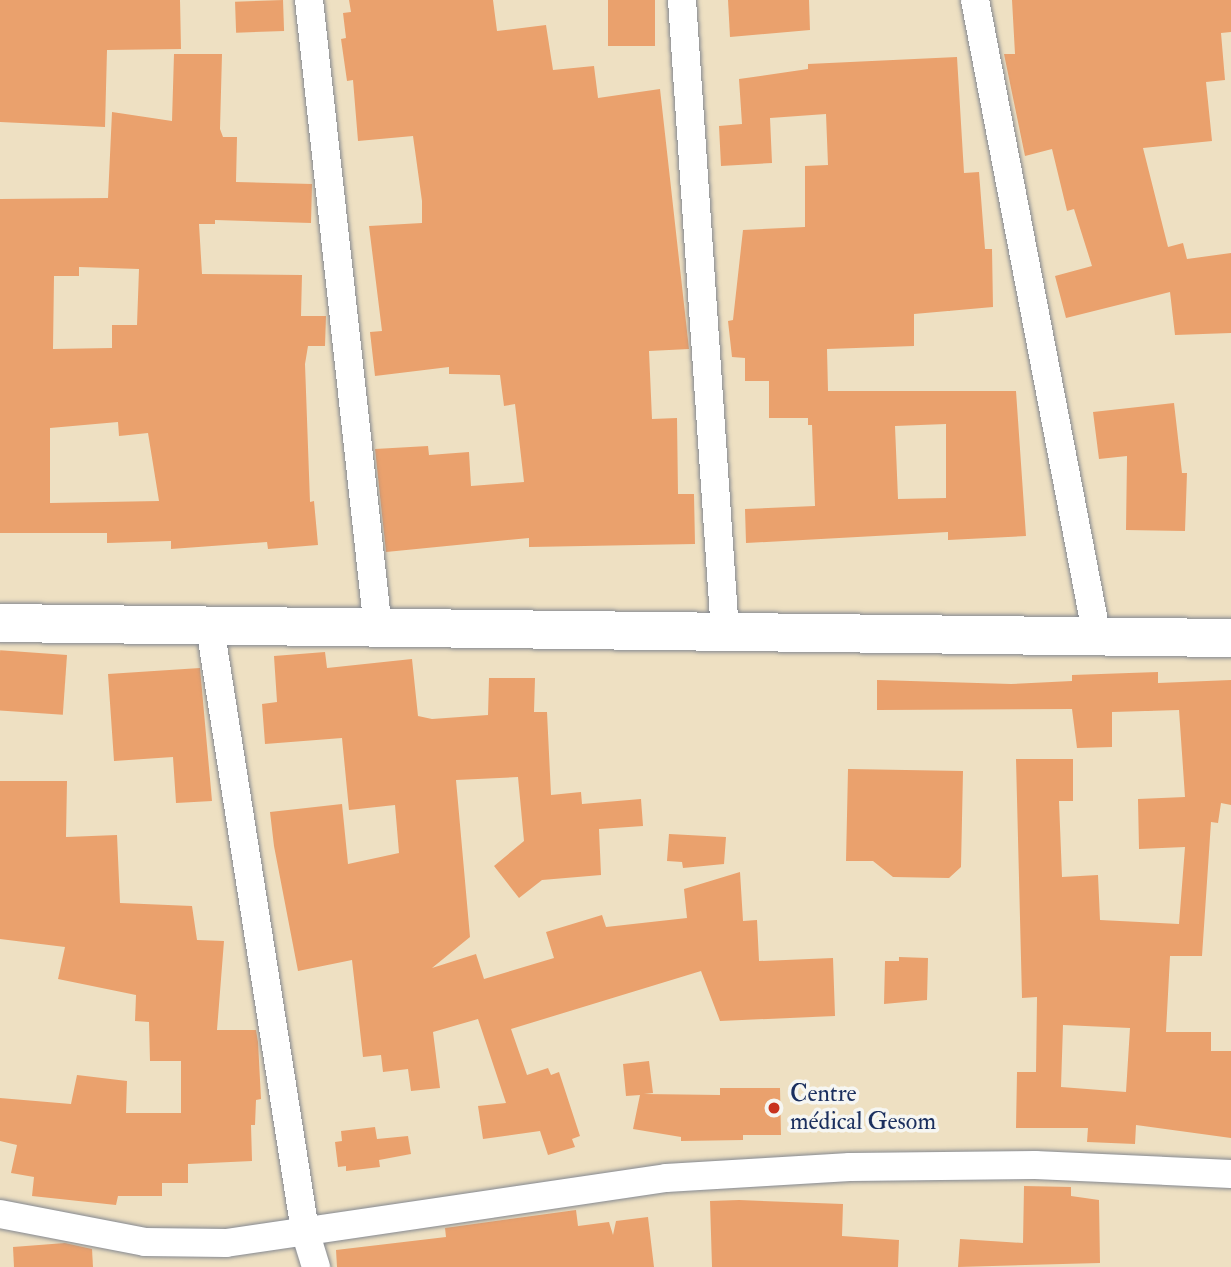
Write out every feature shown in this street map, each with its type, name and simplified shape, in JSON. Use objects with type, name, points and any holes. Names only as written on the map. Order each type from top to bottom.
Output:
[{"type":"highway","points":[[0,623],[1231,638]]},
{"type":"street","points":[[309,0],[378,629]]},
{"type":"street","points":[[682,0],[725,633]]},
{"type":"street","points":[[975,0],[1097,637]]},
{"type":"street","points":[[210,626],[305,1231],[316,1267]]},
{"type":"street","points":[[0,1214],[145,1242],[226,1243],[666,1178],[850,1167],[1021,1165],[1231,1174]]},
{"type":"building","points":[[0,0],[180,0],[181,49],[107,50],[105,127],[0,122]]},
{"type":"building","points":[[283,0],[284,31],[236,33],[235,2]]},
{"type":"building","points":[[349,0],[493,0],[497,31],[546,25],[553,70],[594,66],[598,98],[660,89],[689,349],[649,351],[652,419],[677,418],[678,494],[694,494],[695,544],[529,547],[529,538],[386,552],[375,449],[428,446],[429,455],[469,452],[471,486],[524,482],[515,404],[504,406],[500,375],[449,374],[449,367],[375,376],[370,332],[382,331],[369,226],[422,223],[422,201],[413,136],[358,141],[353,80],[347,81],[341,39],[346,38],[343,13],[351,12]]},
{"type":"building","points":[[608,0],[655,0],[655,46],[608,46]]},
{"type":"building","points":[[728,0],[809,0],[810,30],[730,37]]},
{"type":"building","points":[[1012,0],[1231,0],[1231,32],[1221,33],[1225,80],[1206,82],[1212,141],[1143,148],[1168,247],[1183,243],[1187,259],[1231,253],[1231,333],[1175,335],[1170,292],[1066,318],[1055,276],[1092,266],[1074,209],[1067,211],[1052,149],[1025,156],[1004,54],[1015,54]]},
{"type":"building","points":[[174,54],[222,54],[220,129],[223,137],[237,137],[236,182],[312,184],[311,223],[215,220],[215,224],[199,224],[202,274],[302,275],[301,316],[326,316],[325,346],[308,346],[305,364],[310,502],[314,501],[318,545],[268,549],[267,542],[171,549],[171,541],[107,543],[107,533],[0,533],[0,199],[108,198],[112,112],[172,121]],"holes":[[[79,267],[139,269],[137,325],[112,325],[112,348],[53,349],[54,276],[79,276]],[[118,422],[119,436],[148,433],[159,501],[50,503],[50,428]]]},
{"type":"building","points":[[957,57],[964,173],[979,172],[985,249],[992,249],[993,307],[914,314],[914,346],[827,349],[828,391],[1016,391],[1026,536],[948,540],[948,532],[746,543],[745,509],[815,506],[812,425],[808,425],[808,418],[769,418],[769,381],[745,381],[745,358],[732,357],[728,321],[733,320],[743,230],[805,227],[805,166],[828,165],[826,114],[770,118],[772,163],[721,166],[719,126],[742,124],[739,79],[808,69],[808,64]],"holes":[[[946,424],[946,498],[898,499],[895,426]]]},
{"type":"building","points":[[1174,403],[1182,473],[1187,473],[1185,531],[1126,530],[1127,456],[1099,459],[1093,412]]},
{"type":"building","points":[[0,650],[67,655],[63,715],[0,710]]},
{"type":"building","points":[[325,652],[327,668],[412,659],[418,716],[432,719],[488,715],[489,678],[535,678],[534,712],[547,712],[551,795],[581,792],[582,804],[641,799],[643,826],[599,829],[601,875],[542,880],[519,898],[494,866],[524,841],[518,777],[456,780],[470,937],[432,968],[476,954],[484,979],[554,958],[546,932],[602,915],[606,927],[687,918],[684,889],[740,872],[743,921],[757,920],[759,961],[833,958],[835,1016],[720,1021],[701,971],[511,1029],[527,1075],[548,1068],[551,1075],[559,1072],[580,1136],[572,1139],[575,1147],[548,1155],[540,1131],[483,1139],[478,1106],[506,1103],[478,1019],[433,1032],[440,1088],[411,1091],[408,1069],[383,1072],[381,1055],[363,1057],[352,960],[298,971],[274,846],[270,812],[342,804],[348,864],[399,853],[395,805],[349,810],[342,738],[265,744],[262,704],[277,702],[274,656]]},
{"type":"building","points":[[200,668],[212,801],[176,803],[173,757],[114,761],[108,674]]},
{"type":"building","points":[[1158,672],[1158,683],[1231,680],[1231,805],[1221,803],[1218,823],[1211,822],[1202,956],[1170,956],[1166,1032],[1211,1032],[1211,1051],[1231,1051],[1231,1138],[1136,1125],[1135,1144],[1087,1142],[1088,1128],[1016,1128],[1017,1072],[1036,1072],[1037,997],[1022,998],[1016,759],[1073,759],[1073,801],[1059,801],[1062,877],[1098,875],[1100,920],[1179,924],[1185,847],[1139,849],[1138,799],[1185,797],[1179,710],[1112,712],[1112,747],[1077,748],[1072,709],[877,710],[877,680],[1011,684],[1072,681],[1072,675]],"holes":[[[1063,1025],[1130,1028],[1126,1092],[1061,1087]]]},
{"type":"building","points":[[848,769],[963,771],[961,867],[949,878],[893,877],[873,861],[846,861]]},
{"type":"building","points":[[0,781],[67,781],[66,837],[117,835],[120,903],[192,906],[197,940],[224,941],[217,1030],[256,1030],[258,1042],[261,1099],[256,1100],[255,1125],[251,1125],[252,1161],[188,1164],[188,1183],[162,1183],[162,1196],[118,1196],[116,1205],[32,1196],[34,1177],[11,1173],[17,1145],[0,1141],[0,1098],[71,1104],[77,1075],[127,1081],[126,1113],[181,1113],[181,1061],[150,1061],[149,1022],[135,1021],[136,995],[58,979],[65,947],[0,939]]},
{"type":"building","points":[[669,834],[726,837],[724,864],[683,868],[682,862],[667,861]]},
{"type":"building","points":[[899,957],[928,958],[927,1000],[884,1004],[885,961],[899,961]]},
{"type":"building","points":[[649,1061],[653,1093],[644,1094],[720,1095],[720,1088],[780,1088],[781,1135],[743,1135],[743,1140],[681,1141],[681,1137],[633,1129],[640,1095],[626,1096],[623,1064]]},
{"type":"building","points":[[375,1127],[377,1139],[408,1136],[411,1154],[379,1160],[380,1167],[346,1171],[346,1166],[338,1167],[335,1142],[342,1141],[341,1131]]},
{"type":"building","points":[[1024,1186],[1071,1187],[1071,1196],[1099,1200],[1100,1263],[958,1267],[960,1239],[1023,1243]]},
{"type":"building","points":[[710,1201],[843,1204],[842,1236],[899,1240],[898,1267],[712,1267]]},
{"type":"building","points":[[576,1210],[578,1226],[609,1222],[613,1235],[616,1221],[648,1217],[654,1267],[337,1267],[336,1250],[446,1237],[445,1228]]},
{"type":"building","points":[[65,1243],[92,1249],[93,1267],[14,1267],[13,1247]]},
{"type":"place","name":"Centre médical Gesom","points":[[774,1108]]}]
